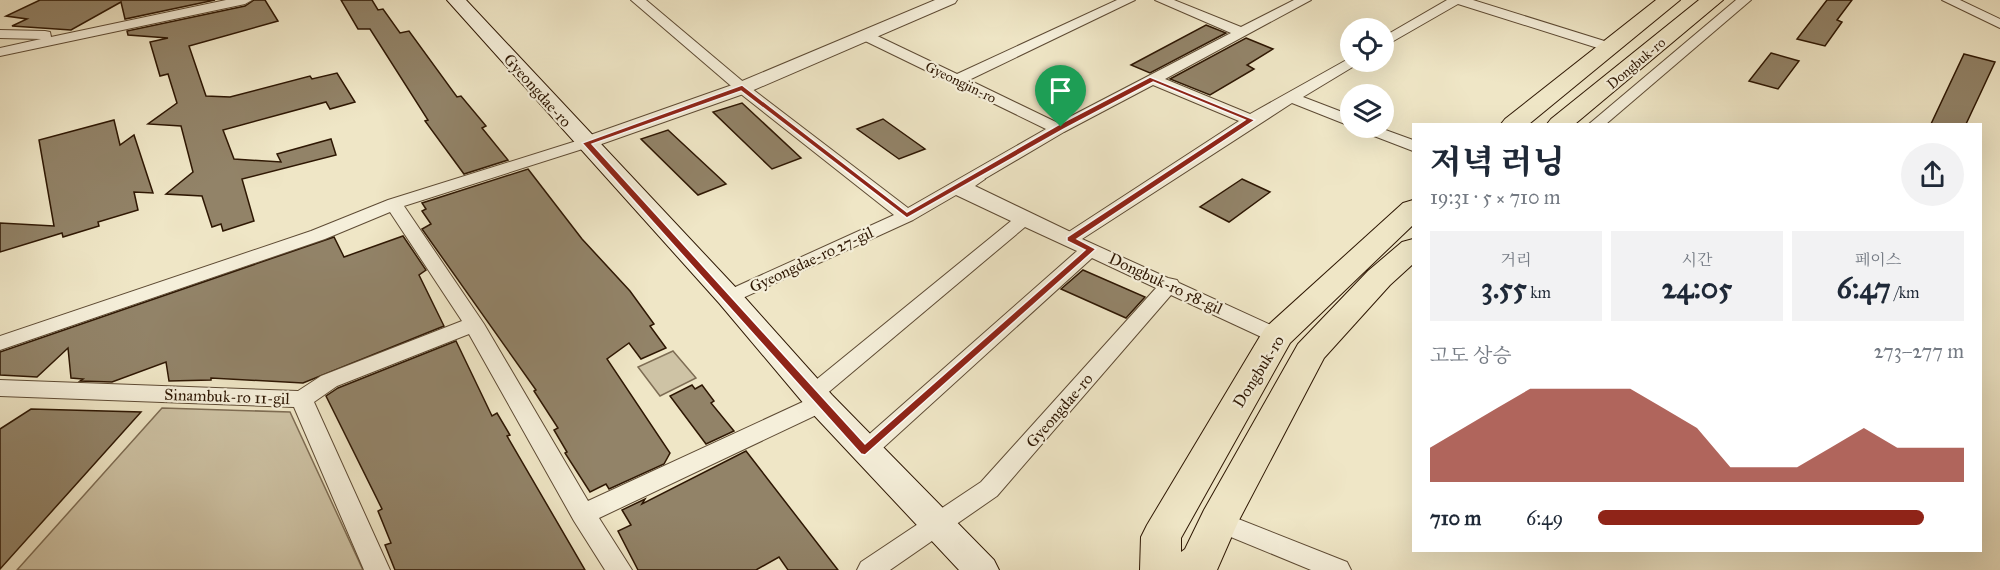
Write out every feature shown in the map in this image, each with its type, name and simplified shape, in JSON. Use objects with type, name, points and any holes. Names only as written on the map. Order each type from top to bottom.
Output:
[{"type":"main road","name":"Gyeongdae-ro","points":[[456,0],[729,297],[865,451],[981,570]]},
{"type":"main road","name":"Dongbuk-ro","points":[[1515,123],[1669,0]]},
{"type":"main road","name":"Dongbuk-ro","points":[[1561,123],[1712,0]]},
{"type":"main road","name":"Dongbuk-ro","points":[[1161,570],[1161,537],[1277,336],[1412,210]]},
{"type":"main road","name":"Dongbuk-ro","points":[[1185,570],[1201,561],[1218,521],[1310,352],[1379,278],[1412,249]]},
{"type":"street","points":[[0,52],[245,0]]},
{"type":"street","points":[[638,0],[742,88],[907,216]]},
{"type":"street","points":[[0,343],[318,235],[394,204],[586,143],[742,88],[864,34],[949,0]]},
{"type":"street","points":[[957,80],[1128,0]]},
{"type":"street","points":[[1162,0],[1241,32]]},
{"type":"street","name":"Gyeongdae-ro 27-gil","points":[[729,297],[907,216],[1058,129],[1304,0]]},
{"type":"street","points":[[1394,37],[1457,0],[1609,47]]},
{"type":"street","points":[[1598,123],[1744,0]]},
{"type":"street","points":[[1949,0],[2000,24]]},
{"type":"street","points":[[0,34],[80,36]]},
{"type":"street","name":"Gyeongjin-ro","points":[[864,34],[1058,129]]},
{"type":"street","points":[[1249,121],[1154,82],[966,186],[1070,238],[1249,121],[1340,68]]},
{"type":"street","points":[[1152,79],[1249,121]]},
{"type":"street","points":[[1290,97],[1340,117]]},
{"type":"street","points":[[1393,138],[1412,146]]},
{"type":"street","name":"Dongbuk-ro 58-gil","points":[[955,188],[1070,238],[1277,336]]},
{"type":"street","points":[[394,204],[474,324],[583,514],[619,570]]},
{"type":"street","points":[[583,514],[818,398],[1024,219]]},
{"type":"street","points":[[865,451],[1091,249]]},
{"type":"street","name":"Gyeongdae-ro","points":[[870,570],[938,526],[989,489],[1170,284]]},
{"type":"street","points":[[302,399],[329,381],[474,324]]},
{"type":"street","name":"Sinambuk-ro 11-gil","points":[[0,388],[302,399],[378,570]]},
{"type":"street","points":[[1218,521],[1338,570]]},
{"type":"shaded area","points":[[673,351],[696,378],[660,396],[638,367]]},
{"type":"shaded area","points":[[162,408],[290,412],[363,570],[17,570]]},
{"type":"building","points":[[40,0],[215,0],[125,19],[121,2],[71,30],[12,26],[27,19],[6,16]]},
{"type":"building","points":[[254,0],[265,0],[278,21],[189,46],[206,96],[230,97],[310,76],[312,79],[337,73],[355,102],[330,109],[326,102],[223,130],[234,159],[281,162],[277,154],[331,139],[336,155],[242,179],[254,221],[223,231],[221,224],[212,227],[202,196],[166,194],[193,172],[181,126],[148,124],[177,103],[168,74],[160,76],[150,42],[168,38],[128,35],[127,31],[245,6]]},
{"type":"building","points":[[341,0],[372,0],[378,10],[383,9],[400,33],[409,31],[457,97],[461,96],[486,126],[482,128],[508,160],[464,174],[425,121],[428,120],[370,29],[358,29]]},
{"type":"building","points":[[1827,0],[1852,0],[1837,20],[1842,22],[1825,46],[1797,39]]},
{"type":"building","points":[[1206,25],[1226,33],[1150,73],[1131,65]]},
{"type":"building","points":[[1246,38],[1273,49],[1247,65],[1254,69],[1210,95],[1170,79]]},
{"type":"building","points":[[1771,53],[1799,61],[1778,89],[1749,81]]},
{"type":"building","points":[[1964,54],[1995,62],[1966,123],[1931,123]]},
{"type":"building","points":[[742,103],[801,158],[772,169],[713,112]]},
{"type":"building","points":[[883,119],[925,149],[899,159],[857,129]]},
{"type":"building","points":[[114,120],[120,145],[134,135],[153,193],[134,192],[138,210],[98,222],[99,226],[63,237],[62,233],[0,252],[0,223],[54,226],[39,140]]},
{"type":"building","points":[[668,130],[726,184],[698,195],[641,139]]},
{"type":"building","points":[[528,169],[582,239],[630,291],[654,324],[650,326],[666,348],[641,359],[629,343],[607,359],[670,453],[664,464],[609,489],[606,484],[590,492],[565,453],[567,452],[554,430],[558,428],[534,391],[536,390],[422,229],[431,224],[422,211],[426,209],[422,203]]},
{"type":"building","points":[[1242,179],[1270,192],[1229,222],[1200,207]]},
{"type":"building","points":[[403,236],[426,270],[419,275],[444,326],[303,383],[211,378],[211,380],[169,381],[166,362],[112,382],[80,381],[83,379],[71,378],[68,348],[37,377],[0,375],[0,352],[334,237],[344,257]]},
{"type":"building","points":[[1083,270],[1145,297],[1126,318],[1061,289]]},
{"type":"building","points":[[456,341],[492,416],[497,413],[510,435],[507,436],[585,570],[395,570],[385,545],[391,543],[378,511],[382,509],[326,396],[338,388]]},
{"type":"building","points":[[692,385],[695,389],[702,385],[714,401],[711,403],[734,431],[706,444],[670,396]]},
{"type":"building","points":[[31,409],[141,412],[0,569],[0,429]]},
{"type":"building","points":[[746,451],[838,570],[788,570],[779,557],[756,570],[638,570],[618,531],[631,525],[622,510],[645,499],[642,504]]},
{"type":"route","points":[[1152,79],[1251,120],[1070,239],[1091,249],[865,451],[729,297],[586,143],[742,88],[907,216],[1061,127],[1152,79]]}]
